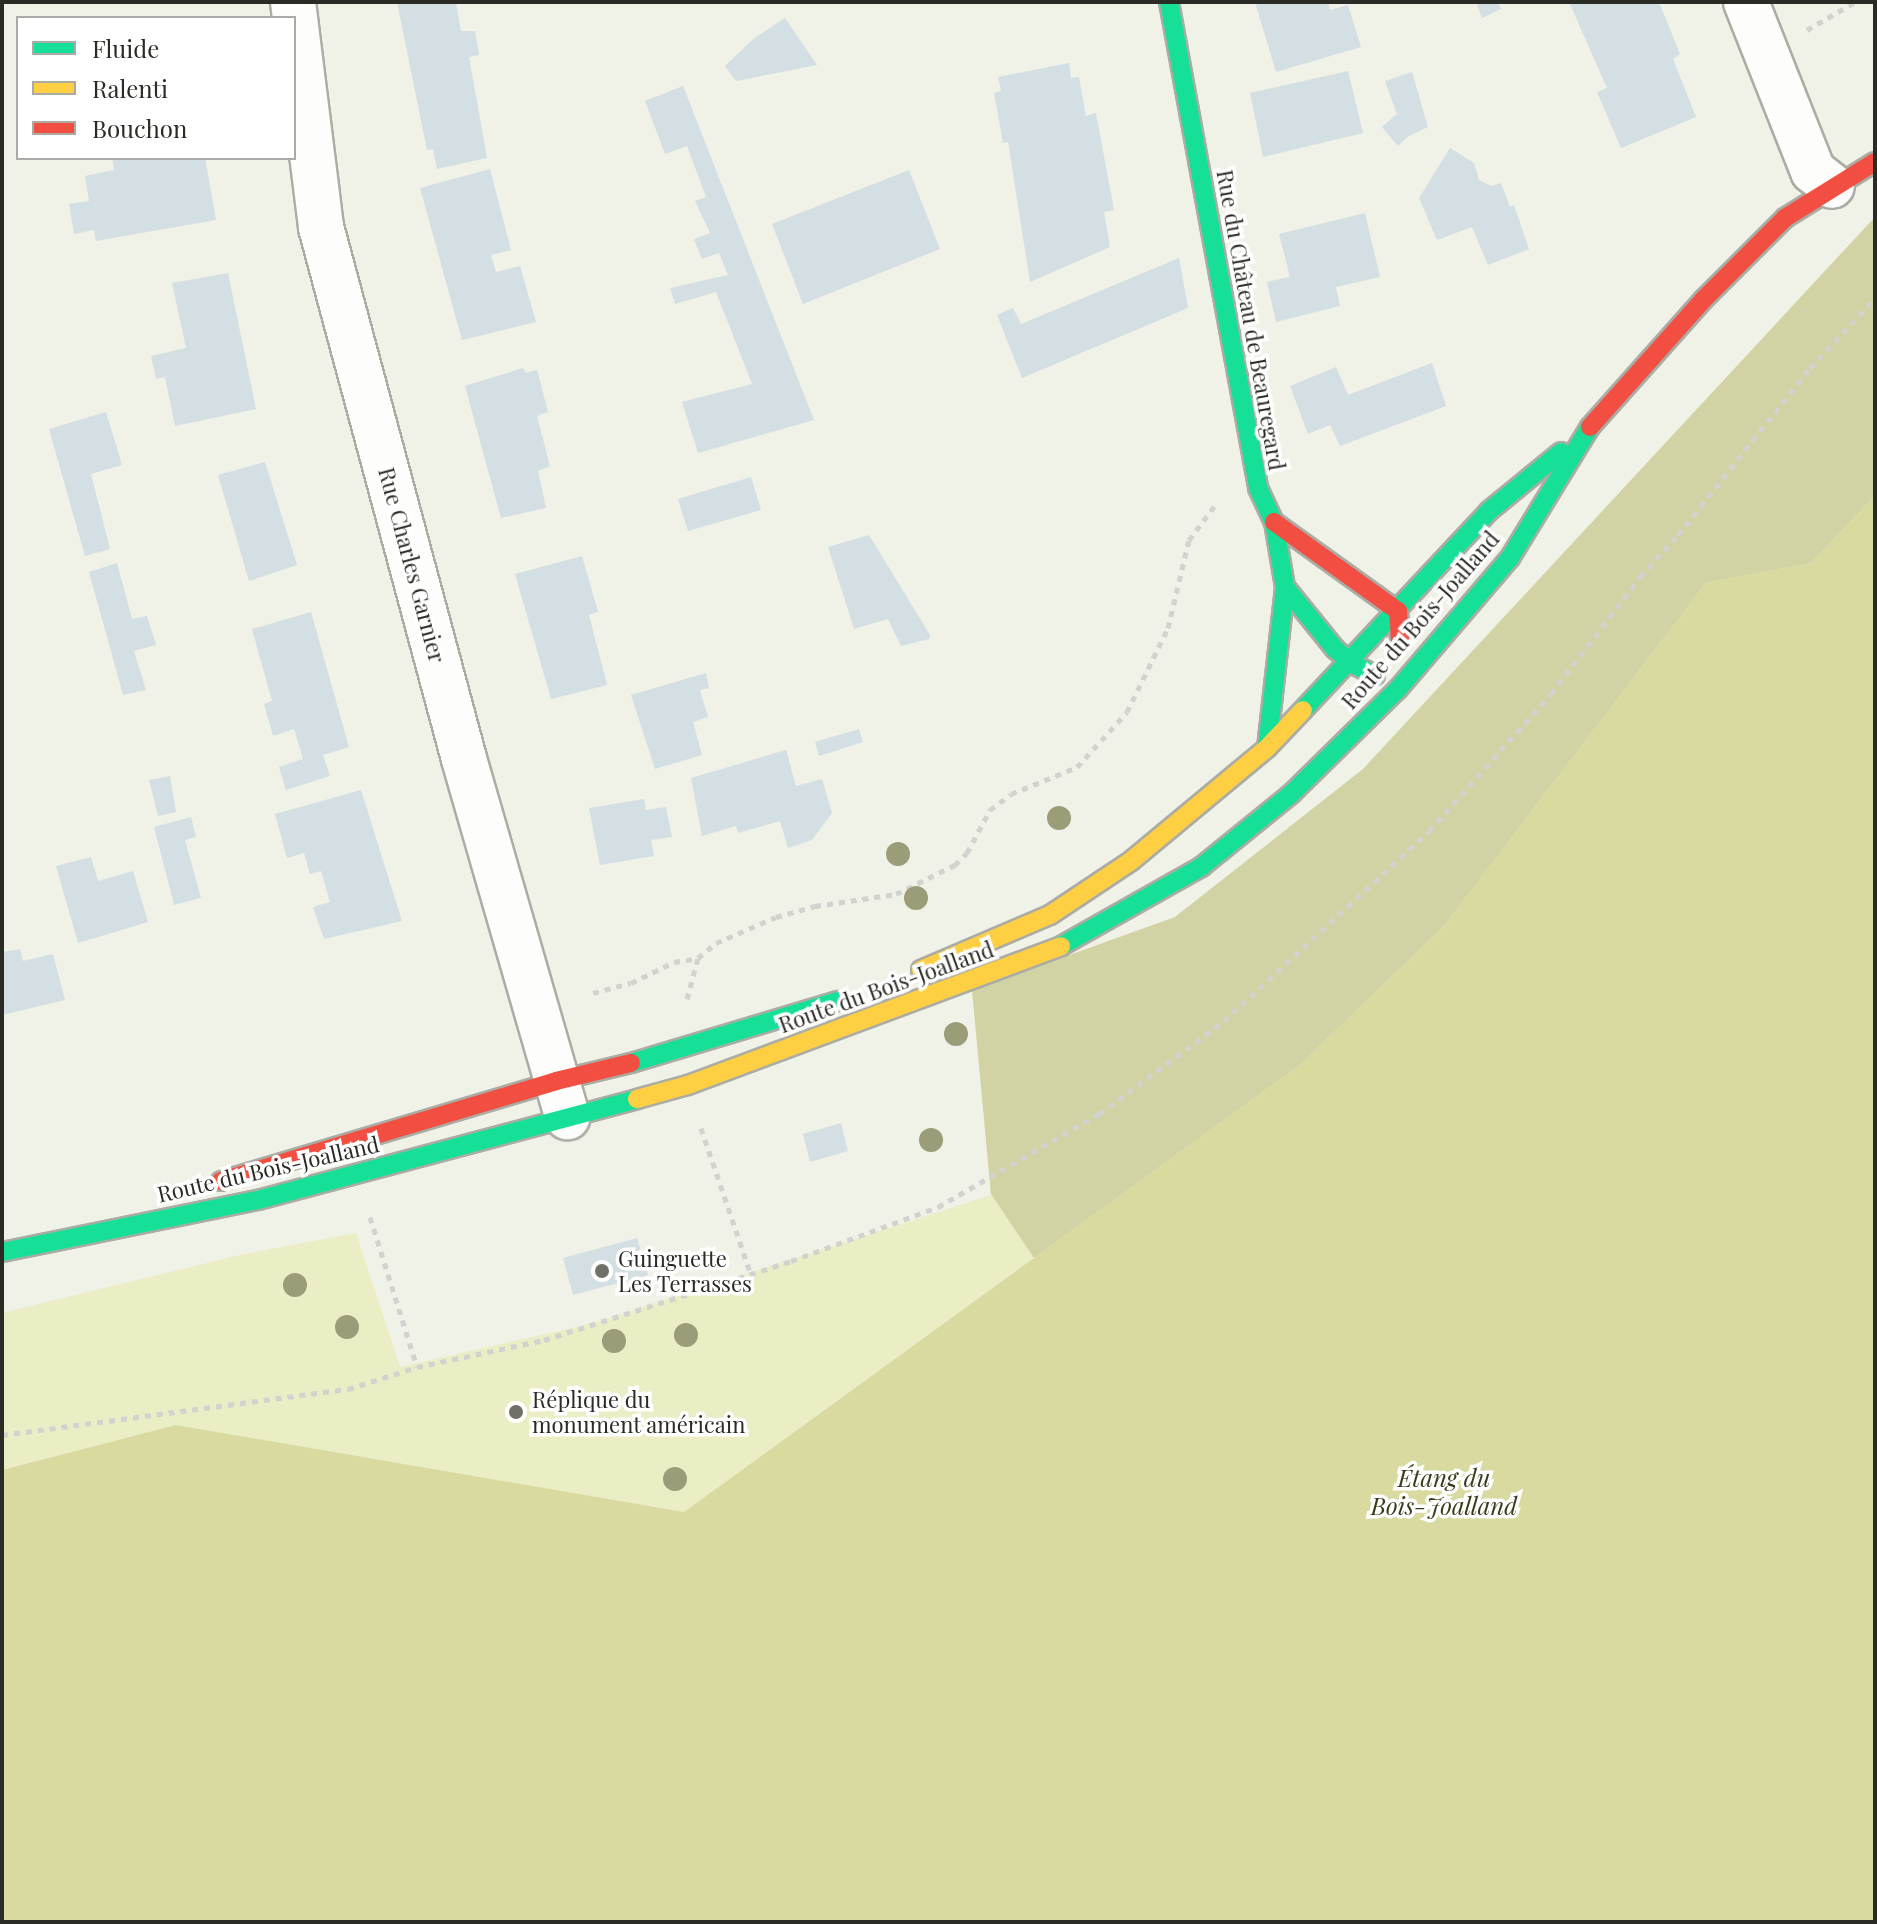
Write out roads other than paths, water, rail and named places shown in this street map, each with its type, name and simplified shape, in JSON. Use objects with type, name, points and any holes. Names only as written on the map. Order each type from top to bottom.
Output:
[{"type":"street","name":"Rue du Château de Beauregard","points":[[1169,2],[1258,488],[1274,522],[1285,587],[1267,748]]},
{"type":"street","points":[[1746,2],[1813,171],[1832,186]]},
{"type":"street","name":"Rue Charles Garnier","points":[[296,26],[321,227],[464,759],[562,1101]]},
{"type":"street","name":"Route du Bois-Joalland","points":[[905,976],[1050,915],[1131,861],[1267,748],[1351,663],[1489,511],[1587,431],[1704,299],[1785,218],[1875,162]]},
{"type":"street","name":"Route du Bois-Joalland","points":[[198,1188],[562,1101],[688,1085],[1064,945],[1201,867],[1291,794],[1398,689],[1510,558],[1587,431]]},
{"type":"street","points":[[1274,522],[1398,611],[1401,647],[1368,679]]},
{"type":"street","points":[[1285,587],[1368,679],[1398,689]]},
{"type":"street","points":[[1291,794],[1312,746]]},
{"type":"street","name":"Route du Bois-Joalland","points":[[2,1252],[258,1200],[397,1163],[449,1136],[562,1101],[678,1051],[862,993]]},
{"type":"street","name":"Route du Bois-Joalland","points":[[2,1252],[168,1198]]},
{"type":"water","name":"Étang du Bois-Joalland","points":[[1875,496],[1875,1922],[2,1922],[2,1470],[176,1425],[684,1512],[1300,1065],[1444,926],[1706,583],[1811,563]]},
{"type":"place","name":"Guinguette Les Terrasses","points":[[602,1271]]},
{"type":"place","name":"Réplique du monument américain","points":[[516,1412]]}]
